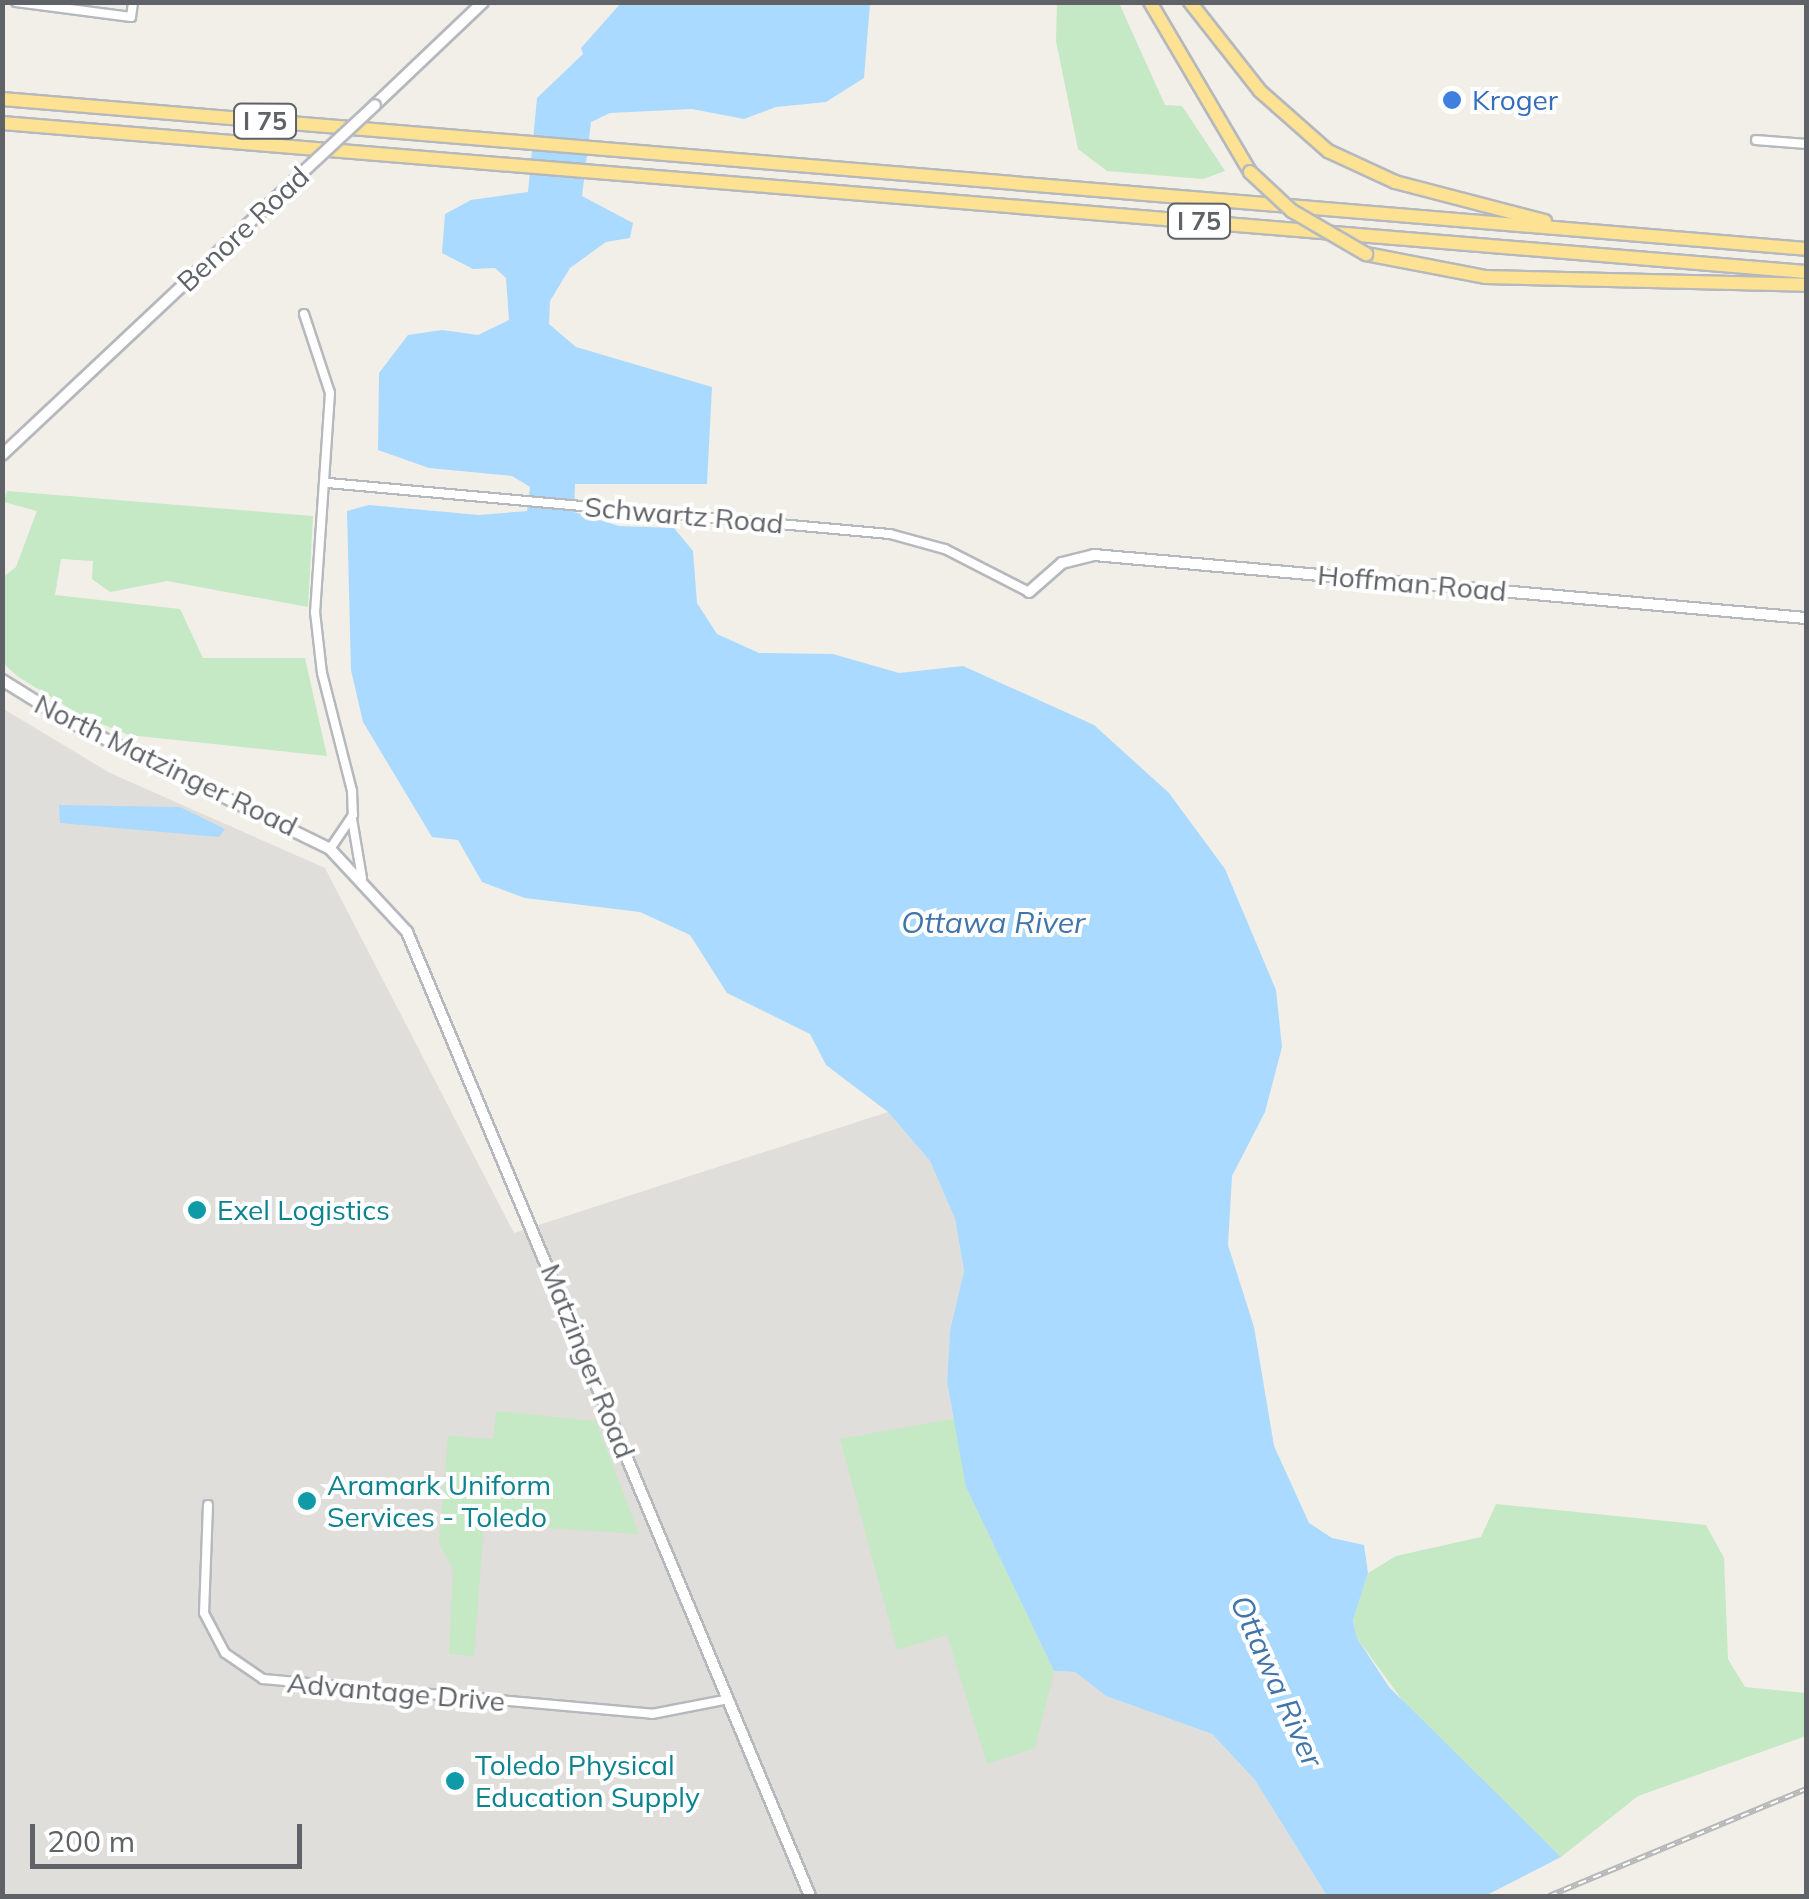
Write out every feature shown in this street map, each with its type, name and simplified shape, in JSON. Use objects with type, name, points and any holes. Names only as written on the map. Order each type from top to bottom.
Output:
[{"type":"highway","points":[[1150,2],[1250,172],[1292,212],[1366,254],[1485,277],[1806,285]]},
{"type":"highway","points":[[1190,2],[1282,114],[1341,158],[1395,182],[1576,230]]},
{"type":"highway","name":"I 75","points":[[2,100],[1806,249]]},
{"type":"highway","name":"I 75","points":[[2,123],[1806,272]]},
{"type":"street","points":[[16,2],[132,17],[132,2]]},
{"type":"street","name":"Benore Road","points":[[2,455],[483,2]]},
{"type":"street","points":[[1756,140],[1806,144]]},
{"type":"street","points":[[304,314],[330,393],[328,483],[316,612],[362,878]]},
{"type":"street","name":"Schwartz Road","points":[[328,483],[890,534],[945,550],[1028,592]]},
{"type":"street","name":"Hoffman Road","points":[[1028,592],[1062,563],[1094,555],[1806,618]]},
{"type":"street","name":"North Matzinger Road","points":[[2,680],[68,721],[330,848]]},
{"type":"street","points":[[330,848],[352,815]]},
{"type":"street","name":"Matzinger Road","points":[[330,848],[362,878],[407,932],[430,980],[810,1896]]},
{"type":"street","name":"Advantage Drive","points":[[208,1505],[204,1614],[225,1653],[263,1679],[652,1714],[728,1699]]},
{"type":"shaded area","points":[[2,708],[110,773],[325,868],[514,1233],[888,1112],[930,1161],[955,1219],[964,1272],[950,1329],[947,1382],[966,1487],[1054,1671],[1075,1672],[1106,1696],[1212,1734],[1255,1780],[1327,1896],[3,1896]]},
{"type":"green space","points":[[1057,3],[1119,3],[1165,105],[1182,106],[1225,171],[1203,179],[1107,171],[1078,149],[1056,41]]},
{"type":"green space","points":[[7,491],[313,516],[308,607],[167,581],[110,592],[92,579],[93,561],[61,559],[55,595],[180,609],[203,658],[305,658],[327,756],[129,735],[82,716],[17,676],[3,663],[3,577],[16,567],[37,511],[4,502]]},
{"type":"green space","points":[[496,1411],[596,1421],[639,1534],[484,1524],[474,1656],[449,1654],[453,1569],[439,1544],[448,1436],[493,1439]]},
{"type":"green space","points":[[957,1418],[966,1487],[1054,1671],[1035,1748],[987,1764],[947,1635],[897,1650],[840,1439]]},
{"type":"green space","points":[[1496,1504],[1706,1525],[1724,1558],[1728,1659],[1745,1687],[1806,1693],[1806,1736],[1638,1796],[1561,1857],[1413,1715],[1357,1638],[1353,1619],[1368,1573],[1396,1556],[1481,1537]]},
{"type":"water","name":"Ottawa River","points":[[621,3],[870,3],[864,78],[826,102],[776,107],[744,119],[692,109],[610,113],[591,122],[582,196],[633,223],[630,238],[606,242],[570,268],[550,301],[549,324],[576,347],[712,387],[707,484],[575,484],[574,512],[619,526],[674,528],[693,551],[697,603],[717,634],[759,653],[833,654],[899,673],[963,666],[1094,725],[1169,793],[1225,869],[1276,990],[1282,1047],[1265,1112],[1232,1176],[1228,1245],[1254,1327],[1274,1446],[1309,1523],[1332,1538],[1364,1545],[1368,1573],[1353,1620],[1357,1638],[1389,1687],[1561,1857],[1485,1896],[1327,1896],[1255,1780],[1212,1734],[1106,1696],[1075,1672],[1054,1671],[966,1487],[947,1382],[950,1330],[964,1271],[955,1219],[930,1161],[888,1112],[826,1065],[810,1034],[727,993],[690,935],[640,912],[525,898],[482,882],[458,840],[432,837],[363,722],[351,670],[347,511],[369,505],[479,515],[527,511],[530,487],[512,476],[429,468],[378,450],[379,373],[408,335],[442,330],[478,335],[509,320],[506,278],[495,268],[473,269],[442,253],[445,214],[471,200],[528,192],[537,98],[583,54],[581,48]]},
{"type":"water","points":[[59,805],[180,807],[225,829],[219,837],[60,823]]},
{"type":"railway","points":[[1549,1896],[1806,1789]]},
{"type":"place","name":"Kroger","points":[[1452,100]]},
{"type":"place","name":"Exel Logistics","points":[[197,1210]]},
{"type":"place","name":"Aramark Uniform Services - Toledo","points":[[307,1501]]},
{"type":"place","name":"Toledo Physical Education Supply","points":[[455,1781]]}]
